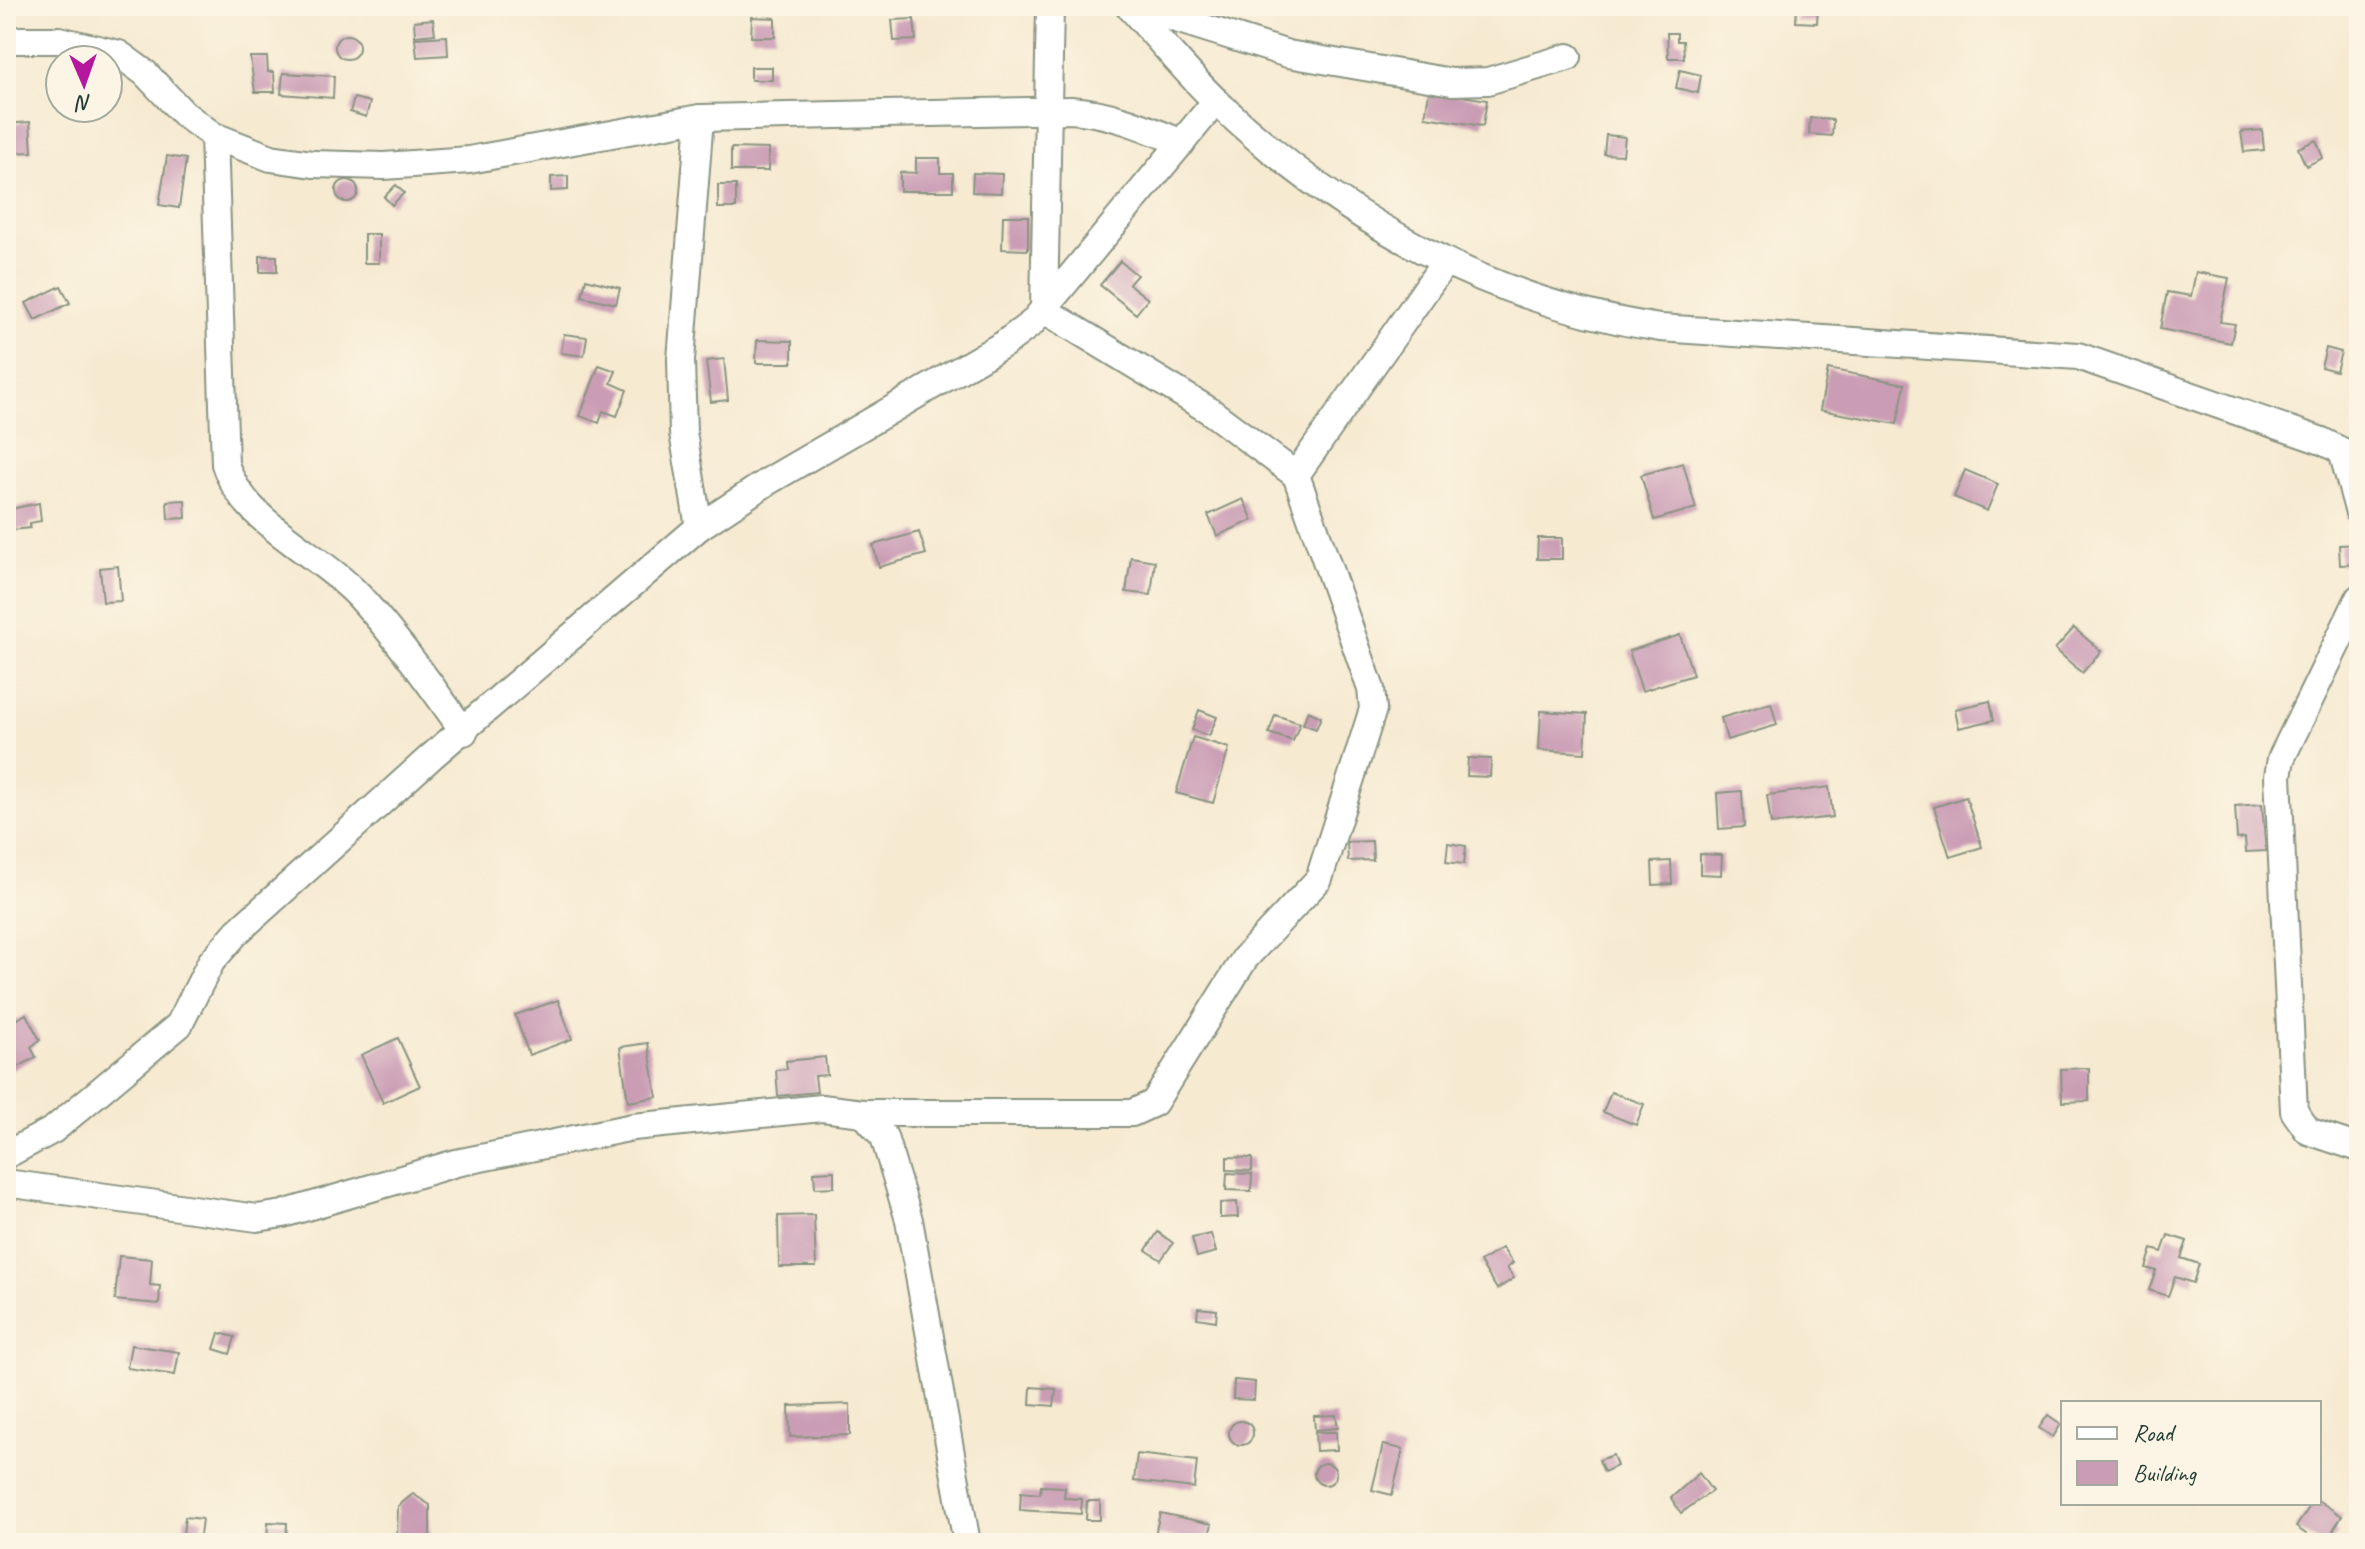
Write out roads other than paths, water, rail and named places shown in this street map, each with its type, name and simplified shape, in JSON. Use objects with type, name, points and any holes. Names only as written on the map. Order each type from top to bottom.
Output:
[{"type":"street","points":[[1044,310],[1050,6]]},
{"type":"street","points":[[1129,6],[1216,101],[1276,155],[1390,233],[1516,295],[1646,326],[2078,356],[2351,455],[2359,513]]},
{"type":"street","points":[[1135,6],[1288,54],[1471,84],[1568,57]]},
{"type":"street","points":[[6,40],[59,40],[119,54],[145,73],[184,114],[214,136],[271,158],[313,164],[384,166],[469,160],[528,151],[669,121],[700,118],[1049,110],[1103,113],[1182,143]]},
{"type":"street","points":[[6,1155],[53,1130],[179,1025],[211,962],[237,932],[432,756],[464,732],[699,527],[767,482],[1004,344],[1044,310],[1216,101]]},
{"type":"street","points":[[699,527],[683,433],[681,360],[700,118]]},
{"type":"street","points":[[214,136],[225,464],[230,483],[269,522],[357,594],[423,672],[464,732]]},
{"type":"street","points":[[1296,475],[1445,262]]},
{"type":"street","points":[[6,1183],[257,1218],[456,1163],[633,1127],[822,1108],[863,1113],[1132,1113],[1154,1103],[1245,958],[1319,879],[1373,709],[1368,679],[1300,495],[1296,475],[1210,411],[1044,310]]},
{"type":"street","points":[[2359,598],[2281,759],[2278,776],[2294,1111],[2308,1131],[2359,1148]]},
{"type":"street","points":[[863,1113],[884,1137],[909,1220],[967,1543]]}]
